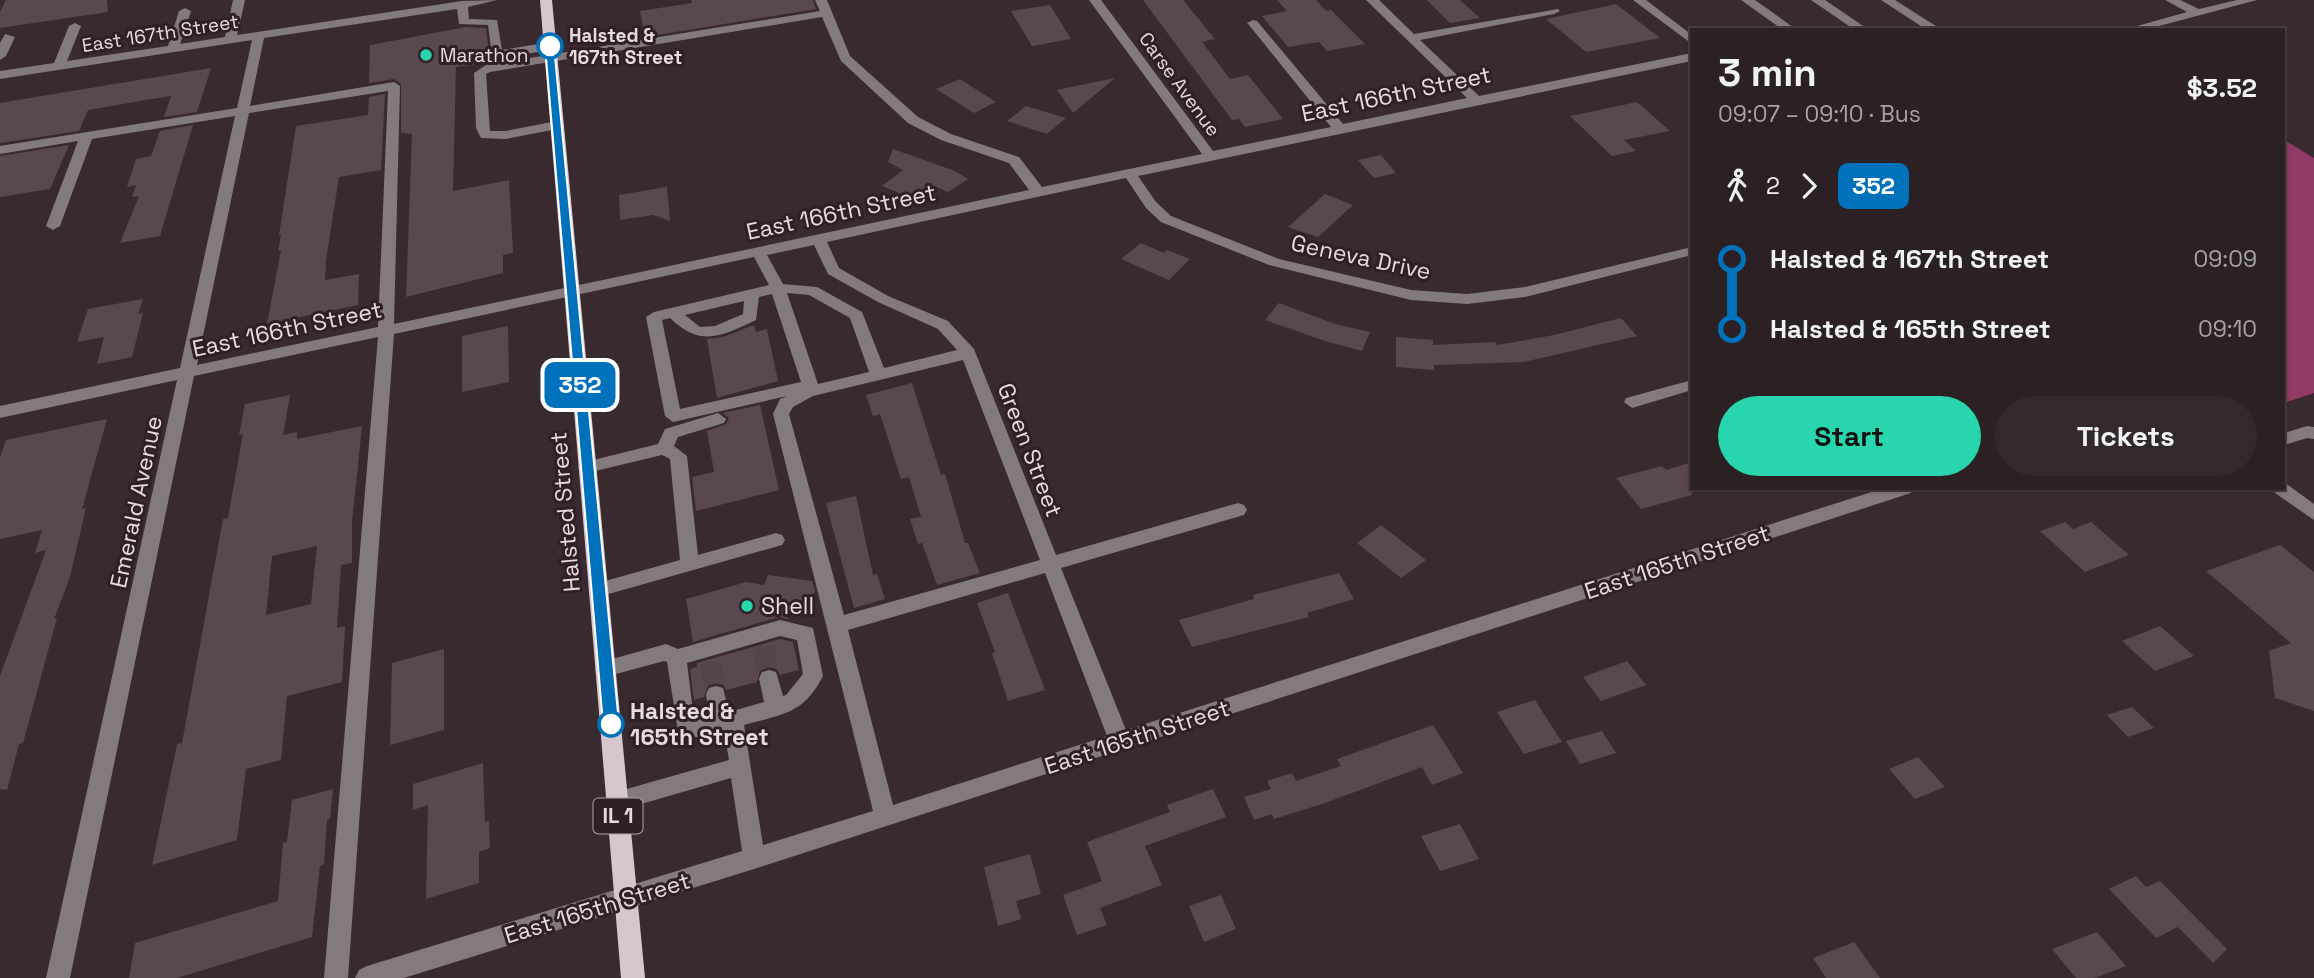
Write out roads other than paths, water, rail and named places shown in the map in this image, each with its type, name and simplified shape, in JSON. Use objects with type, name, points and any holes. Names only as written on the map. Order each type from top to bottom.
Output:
[{"type":"main road","name":"Halsted Street","points":[[546,0],[633,978]]},
{"type":"street","points":[[230,40],[239,0]]},
{"type":"street","name":"East 167th Street","points":[[0,75],[491,0]]},
{"type":"street","name":"Carse Avenue","points":[[1095,0],[1210,156]]},
{"type":"street","points":[[1372,0],[1476,100]]},
{"type":"street","points":[[1639,0],[1690,39]]},
{"type":"street","points":[[1747,0],[1788,28]]},
{"type":"street","points":[[1817,0],[1860,28]]},
{"type":"street","points":[[1887,0],[1933,28]]},
{"type":"street","points":[[2171,0],[2197,13]]},
{"type":"street","points":[[2137,28],[2251,0]]},
{"type":"street","points":[[463,4],[463,22],[493,22],[496,52],[550,52]]},
{"type":"street","points":[[557,125],[495,136],[486,135],[482,128],[480,73],[486,69],[550,52],[823,6],[845,58],[913,120],[946,137],[1013,160],[1038,192]]},
{"type":"street","points":[[173,48],[185,11]]},
{"type":"street","points":[[1411,38],[1553,11]]},
{"type":"street","points":[[1253,23],[1341,130]]},
{"type":"street","points":[[59,66],[75,26]]},
{"type":"street","name":"Emerald Avenue","points":[[58,978],[260,35]]},
{"type":"street","points":[[0,56],[9,37]]},
{"type":"street","name":"East 166th Street","points":[[0,412],[820,241],[1476,100],[1690,57]]},
{"type":"street","points":[[0,149],[394,86],[386,331],[336,978]]},
{"type":"street","points":[[53,226],[87,136]]},
{"type":"street","name":"Geneva Drive","points":[[1129,173],[1151,205],[1166,219],[1274,262],[1411,295],[1466,299],[1525,292],[1690,251]]},
{"type":"street","name":"Green Street","points":[[820,241],[833,271],[883,299],[943,325],[968,353],[1120,743]]},
{"type":"street","points":[[758,252],[778,288],[811,388]]},
{"type":"street","points":[[878,375],[857,315],[812,290],[778,288],[654,317],[673,416],[878,375],[968,353]]},
{"type":"street","points":[[674,313],[696,331],[715,330],[751,317],[752,295]]},
{"type":"street","points":[[1632,402],[1690,386]]},
{"type":"street","points":[[664,448],[671,433],[696,424],[786,403],[811,388]]},
{"type":"street","points":[[786,403],[780,414],[885,817]]},
{"type":"street","points":[[2285,439],[2307,432],[2314,433]]},
{"type":"street","points":[[587,467],[664,448],[678,456],[690,564]]},
{"type":"street","name":"East 165th Street","points":[[367,978],[626,900],[1120,743],[1899,490]]},
{"type":"street","points":[[2284,490],[2314,513]]},
{"type":"street","points":[[837,625],[1238,510]]},
{"type":"street","points":[[598,590],[776,540]]},
{"type":"street","points":[[605,669],[666,652],[676,658],[709,656],[762,641],[780,628],[806,634],[813,676],[793,702],[699,729],[685,724],[676,658]]},
{"type":"street","points":[[769,678],[776,708]]},
{"type":"street","points":[[716,694],[740,766],[754,859]]},
{"type":"street","points":[[617,801],[740,766]]},
{"type":"tunnel","points":[[763,647],[769,678]]},
{"type":"tunnel","points":[[711,663],[716,694]]},
{"type":"place","name":"Halsted & 167th Street","points":[[550,46]]},
{"type":"place","name":"Marathon","points":[[426,55]]},
{"type":"place","name":"Shell","points":[[747,606]]},
{"type":"place","name":"Halsted & 165th Street","points":[[611,724]]}]
